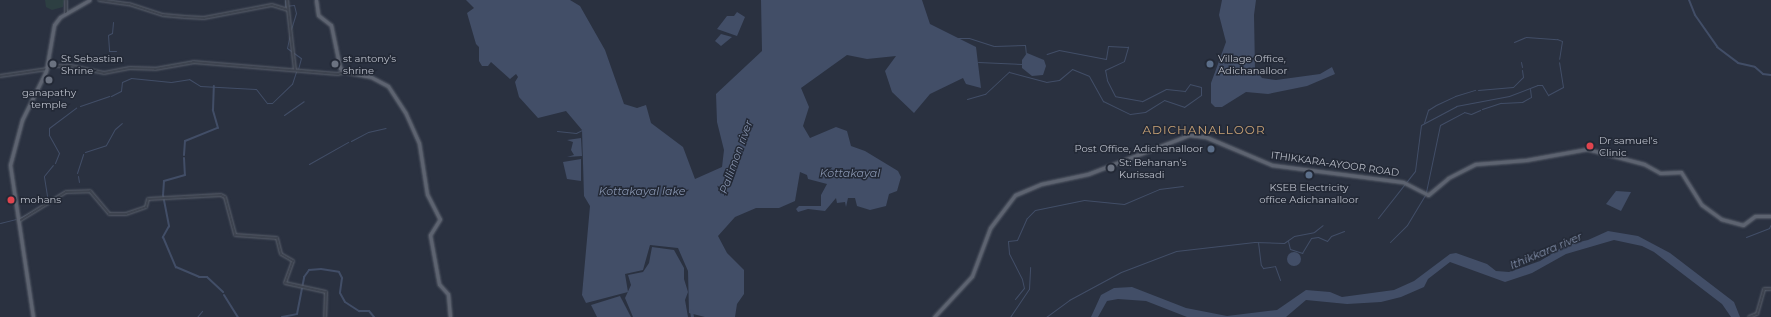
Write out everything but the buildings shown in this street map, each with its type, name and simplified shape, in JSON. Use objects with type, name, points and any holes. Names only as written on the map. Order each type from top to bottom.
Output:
[{"type":"main road","points":[[33,317],[10,165],[22,120],[47,68],[54,25],[66,14],[90,0]]},
{"type":"main road","points":[[316,0],[318,16],[331,25],[337,63],[345,72],[371,76],[388,86],[400,104],[419,143],[427,194],[440,219],[430,236],[439,282],[448,294],[450,317]]},
{"type":"main road","name":"ITHIKKARA-AYOOR ROAD","points":[[934,317],[972,276],[990,228],[1015,195],[1040,184],[1088,174],[1181,138],[1206,137],[1272,165],[1404,183],[1428,195],[1448,178],[1476,164],[1526,160],[1587,149],[1644,164],[1660,173],[1681,172],[1702,205],[1721,219],[1743,225],[1755,216],[1771,216]]},
{"type":"street","points":[[66,0],[66,14]]},
{"type":"street","points":[[99,0],[129,4],[164,15],[185,17],[217,16],[272,5],[288,7]]},
{"type":"street","points":[[287,0],[292,31],[295,70]]},
{"type":"street","points":[[0,76],[47,68],[71,66],[106,73],[130,68],[155,69],[193,62],[338,74],[345,72]]},
{"type":"street","points":[[19,221],[69,192],[90,191],[109,214],[126,214],[146,207],[148,199],[220,195],[225,197],[235,235],[276,238],[281,254],[293,261],[285,283],[326,292],[325,317]]},
{"type":"street","points":[[1749,317],[1757,314],[1764,289],[1771,289]]},
{"type":"shaded area","points":[[45,0],[64,0],[63,7],[52,10],[46,7]]},
{"type":"water","name":"Kottakayal lake","points":[[466,0],[570,0],[580,6],[605,50],[624,104],[637,108],[646,105],[651,123],[683,147],[695,179],[722,167],[724,150],[717,122],[716,94],[762,51],[761,0],[922,0],[930,24],[976,47],[981,88],[966,84],[963,78],[930,94],[914,113],[892,92],[885,71],[896,56],[867,59],[847,55],[801,88],[809,107],[803,126],[810,138],[836,127],[847,131],[851,146],[865,151],[898,171],[901,177],[897,191],[889,194],[886,206],[870,210],[857,206],[855,198],[848,198],[846,207],[845,202],[837,203],[836,198],[825,211],[808,209],[798,212],[796,209],[799,206],[821,206],[821,195],[827,184],[808,179],[807,175],[800,172],[795,201],[779,208],[756,208],[735,217],[718,236],[727,253],[744,270],[744,294],[737,304],[735,317],[705,317],[689,313],[688,271],[678,248],[650,245],[643,270],[625,274],[628,292],[586,303],[582,295],[590,206],[584,196],[582,130],[566,111],[538,118],[519,97],[515,82],[518,77],[516,74],[510,79],[491,62],[488,66],[482,66],[479,61],[479,47],[476,44],[467,13],[474,8]]},
{"type":"water","points":[[1222,0],[1256,0],[1254,15],[1255,69],[1262,78],[1276,80],[1320,74],[1332,67],[1335,74],[1307,86],[1268,94],[1246,92],[1222,107],[1215,107],[1211,103],[1211,83],[1226,42],[1219,15]]},
{"type":"water","points":[[737,12],[745,17],[737,36],[717,29],[727,16],[734,16]]},
{"type":"water","points":[[721,34],[732,37],[721,46],[715,41]]},
{"type":"water","points":[[1027,53],[1044,60],[1046,66],[1043,75],[1032,76],[1022,68],[1022,60]]},
{"type":"water","points":[[581,138],[582,156],[567,157],[574,155],[571,150],[573,142],[567,140]]},
{"type":"water","points":[[581,159],[581,181],[567,179],[563,162]]},
{"type":"water","points":[[1616,191],[1631,192],[1621,211],[1606,204]]},
{"type":"water","points":[[1608,231],[1638,236],[1670,253],[1734,302],[1740,317],[1731,317],[1722,304],[1654,252],[1642,246],[1614,240],[1566,254],[1532,273],[1505,282],[1450,262],[1428,279],[1424,287],[1401,297],[1381,302],[1347,304],[1306,300],[1286,317],[1187,317],[1146,301],[1118,299],[1107,301],[1098,317],[1091,317],[1101,295],[1114,288],[1132,287],[1186,308],[1227,316],[1277,310],[1306,290],[1330,292],[1342,297],[1394,290],[1414,281],[1450,254],[1456,253],[1487,264],[1496,271],[1509,272],[1540,261],[1566,245],[1588,240]]},
{"type":"water","points":[[652,247],[674,250],[684,268],[684,279],[688,292],[685,300],[688,317],[633,317],[625,298],[631,285],[628,275],[643,272],[649,263]]},
{"type":"water","points":[[1294,252],[1299,254],[1301,259],[1299,264],[1294,266],[1289,264],[1287,259],[1289,254]]},
{"type":"water","points":[[620,296],[631,317],[597,317],[591,305]]},
{"type":"waterway","points":[[285,0],[285,6],[294,5],[296,13],[291,29]]},
{"type":"waterway","points":[[1689,0],[1695,15],[1717,47],[1738,63],[1755,67],[1763,74],[1771,75]]},
{"type":"waterway","points":[[113,22],[112,33],[108,35],[109,51],[116,51]]},
{"type":"waterway","points":[[290,34],[287,48],[301,58],[298,69]]},
{"type":"waterway","points":[[1514,42],[1526,37],[1557,39],[1562,41],[1559,59]]},
{"type":"waterway","points":[[955,38],[969,38],[994,46],[1025,45],[1026,55]]},
{"type":"waterway","points":[[967,99],[985,94],[1009,72],[1046,82],[1059,80],[1072,69],[1089,76],[1103,101],[1130,114],[1145,112],[1164,100],[1184,107],[1201,95],[1201,87],[1190,84],[1185,91],[1166,89],[1142,101],[1115,96],[1107,80],[1105,70],[1124,61],[1128,47],[1108,46],[1106,59],[1059,50],[1047,54]]},
{"type":"waterway","points":[[978,62],[1022,64]]},
{"type":"waterway","points":[[1521,62],[1522,67]]},
{"type":"waterway","points":[[1378,218],[1415,171],[1421,125],[1456,106],[1509,96],[1537,85],[1542,85],[1548,95],[1563,87],[1559,62]]},
{"type":"waterway","points":[[1478,90],[1513,87],[1523,77],[1522,70]]},
{"type":"waterway","points":[[111,96],[121,91],[122,82],[131,78],[171,82],[189,79],[200,86],[256,89],[267,103],[272,103],[292,84],[296,72]]},
{"type":"waterway","points":[[184,155],[185,141],[218,128],[213,110],[214,86]]},
{"type":"waterway","points":[[1482,109],[1501,103],[1522,102],[1531,97],[1530,89]]},
{"type":"waterway","points":[[1424,123],[1428,110],[1455,96],[1475,90]]},
{"type":"waterway","points":[[80,106],[109,96]]},
{"type":"waterway","points":[[284,115],[304,101]]},
{"type":"waterway","points":[[55,163],[59,153],[49,135],[49,128],[76,108]]},
{"type":"waterway","points":[[1426,192],[1440,125],[1464,112],[1471,114],[1480,110]]},
{"type":"waterway","points":[[85,152],[106,145],[115,129],[122,123]]},
{"type":"waterway","points":[[351,141],[368,132],[386,128]]},
{"type":"waterway","points":[[557,131],[576,133],[582,130]]},
{"type":"waterway","points":[[309,164],[348,142]]},
{"type":"waterway","points":[[77,173],[83,154]]},
{"type":"waterway","points":[[184,158],[185,175],[164,181],[163,195],[169,226],[163,237],[176,267],[199,277],[207,277],[223,292]]},
{"type":"waterway","points":[[48,202],[44,176],[53,165]]},
{"type":"waterway","points":[[78,176],[79,182]]},
{"type":"waterway","points":[[1015,299],[1024,288],[1022,279],[1009,253],[1008,241],[1017,240],[1027,218],[1035,210],[1084,200],[1124,204],[1159,189],[1183,186]]},
{"type":"waterway","points":[[1390,242],[1407,225],[1425,195]]},
{"type":"waterway","points":[[20,218],[42,206]]},
{"type":"waterway","points":[[0,223],[16,219]]},
{"type":"waterway","points":[[1746,237],[1769,228],[1771,224]]},
{"type":"waterway","points":[[1046,317],[1069,300],[1121,272],[1176,251],[1254,242],[1284,243],[1294,236],[1314,232],[1323,225]]},
{"type":"waterway","points":[[1288,241],[1290,249],[1302,253],[1311,238],[1318,237],[1327,241],[1331,236],[1344,231]]},
{"type":"waterway","points":[[1258,242],[1261,265],[1263,268],[1275,266],[1280,280]]},
{"type":"waterway","points":[[1010,317],[1029,289],[1030,267]]},
{"type":"waterway","points":[[282,317],[297,314],[304,277],[309,270],[321,269],[339,272],[342,278],[340,293],[345,302],[359,311],[369,311],[374,317]]},
{"type":"waterway","points":[[224,295],[238,317]]},
{"type":"waterway","name":"Pallimon river","points":[[691,310],[692,317]]},
{"type":"waterway","points":[[197,317],[202,311]]},
{"type":"place","name":"St Sebastian Shrine","points":[[53,64]]},
{"type":"place","name":"st antony's shrine","points":[[335,64]]},
{"type":"place","name":"Village Office, Adichanalloor","points":[[1210,64]]},
{"type":"place","name":"ganapathy temple","points":[[49,80]]},
{"type":"place","name":"Dr samuel's Clinic","points":[[1590,146]]},
{"type":"place","name":"Post Office, Adichanalloor","points":[[1211,149]]},
{"type":"place","name":"St: Behanan's Kurissadi","points":[[1111,168]]},
{"type":"place","name":"KSEB Electricity office Adichanalloor","points":[[1309,175]]},
{"type":"place","name":"mohans","points":[[11,200]]},
{"type":"district","name":"ADICHANALLOOR","points":[[1204,130]]},
{"type":"water label","name":"Kottakayal","points":[[850,173]]},
{"type":"water label","name":"Ithikkara river","points":[[1546,251]]}]
